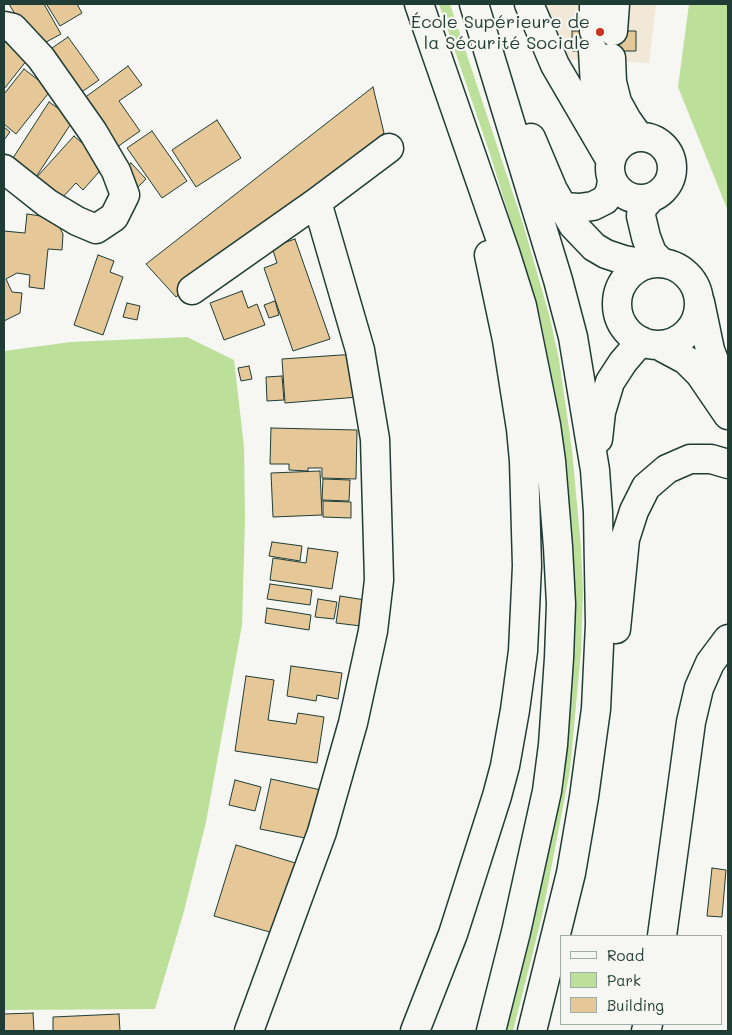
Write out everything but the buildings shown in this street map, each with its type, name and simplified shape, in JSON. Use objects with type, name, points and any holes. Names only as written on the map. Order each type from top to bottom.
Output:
[{"type":"main road","points":[[419,4],[522,306],[536,369],[551,461],[561,604],[553,745],[548,784],[491,1031]]},
{"type":"main road","points":[[529,4],[555,65],[612,165]]},
{"type":"main road","points":[[594,4],[618,102],[627,120],[639,137]]},
{"type":"main road","points":[[615,4],[603,41],[594,86],[599,113],[618,190],[626,196],[635,199],[651,198]]},
{"type":"main road","points":[[476,9],[553,190],[573,225],[594,247],[606,254],[624,260],[676,267],[688,274],[696,286],[713,357],[728,390]]},
{"type":"main road","points":[[476,9],[558,280],[573,337],[595,470],[600,552],[600,624],[596,699],[584,797],[571,873],[532,1031]]},
{"type":"main road","points":[[4,26],[13,28],[41,58],[93,132],[116,170],[125,195],[114,216],[96,229],[77,221],[47,203],[4,169]]},
{"type":"main road","points":[[563,207],[579,208],[593,206],[605,200],[610,192],[612,165],[620,144],[629,139],[639,137],[650,138],[660,143],[672,160],[673,171],[670,182],[664,190],[651,198],[642,208],[641,216],[655,264]]},
{"type":"main road","points":[[415,1031],[453,934],[489,825],[501,781],[517,701],[523,651],[527,533],[521,429],[507,340],[465,141]]},
{"type":"main road","points":[[192,290],[317,202],[389,148]]},
{"type":"main road","points":[[249,1031],[322,832],[343,720],[373,631],[379,580],[374,439],[360,350],[317,202]]},
{"type":"main road","points":[[655,264],[636,269],[620,288],[617,300],[618,313],[623,325],[630,334],[686,360],[700,374],[728,415]]},
{"type":"main road","points":[[595,470],[601,412],[610,382],[623,362],[650,343],[672,343],[684,337],[694,326],[699,313],[700,300]]},
{"type":"main road","points":[[591,745],[613,650],[625,539],[634,511],[646,487],[667,469],[690,459],[711,459],[728,464]]},
{"type":"main road","points":[[662,935],[691,722],[700,688],[710,663],[728,639]]},
{"type":"main road","points":[[475,1031],[495,958],[530,867]]},
{"type":"main road","points":[[567,935],[571,873]]},
{"type":"main road","points":[[551,1031],[560,989]]},
{"type":"shaded area","name":"École Supérieure de la Sécurité Sociale","points":[[534,4],[656,4],[649,63],[561,59]]},
{"type":"green space","points":[[439,4],[450,4],[523,224],[550,318],[559,360],[572,450],[581,548],[583,592],[581,651],[570,770],[542,916],[513,1031],[505,1031],[569,703],[575,607],[570,514],[557,403],[540,316],[490,154]]},
{"type":"green space","points":[[689,4],[728,4],[728,211],[678,87]]},
{"type":"green space","points":[[187,337],[234,360],[244,447],[245,519],[242,625],[206,822],[184,911],[155,1009],[4,1010],[4,351],[71,342]]},
{"type":"place","name":"École Supérieure de la Sécurité Sociale","points":[[600,32]]}]
